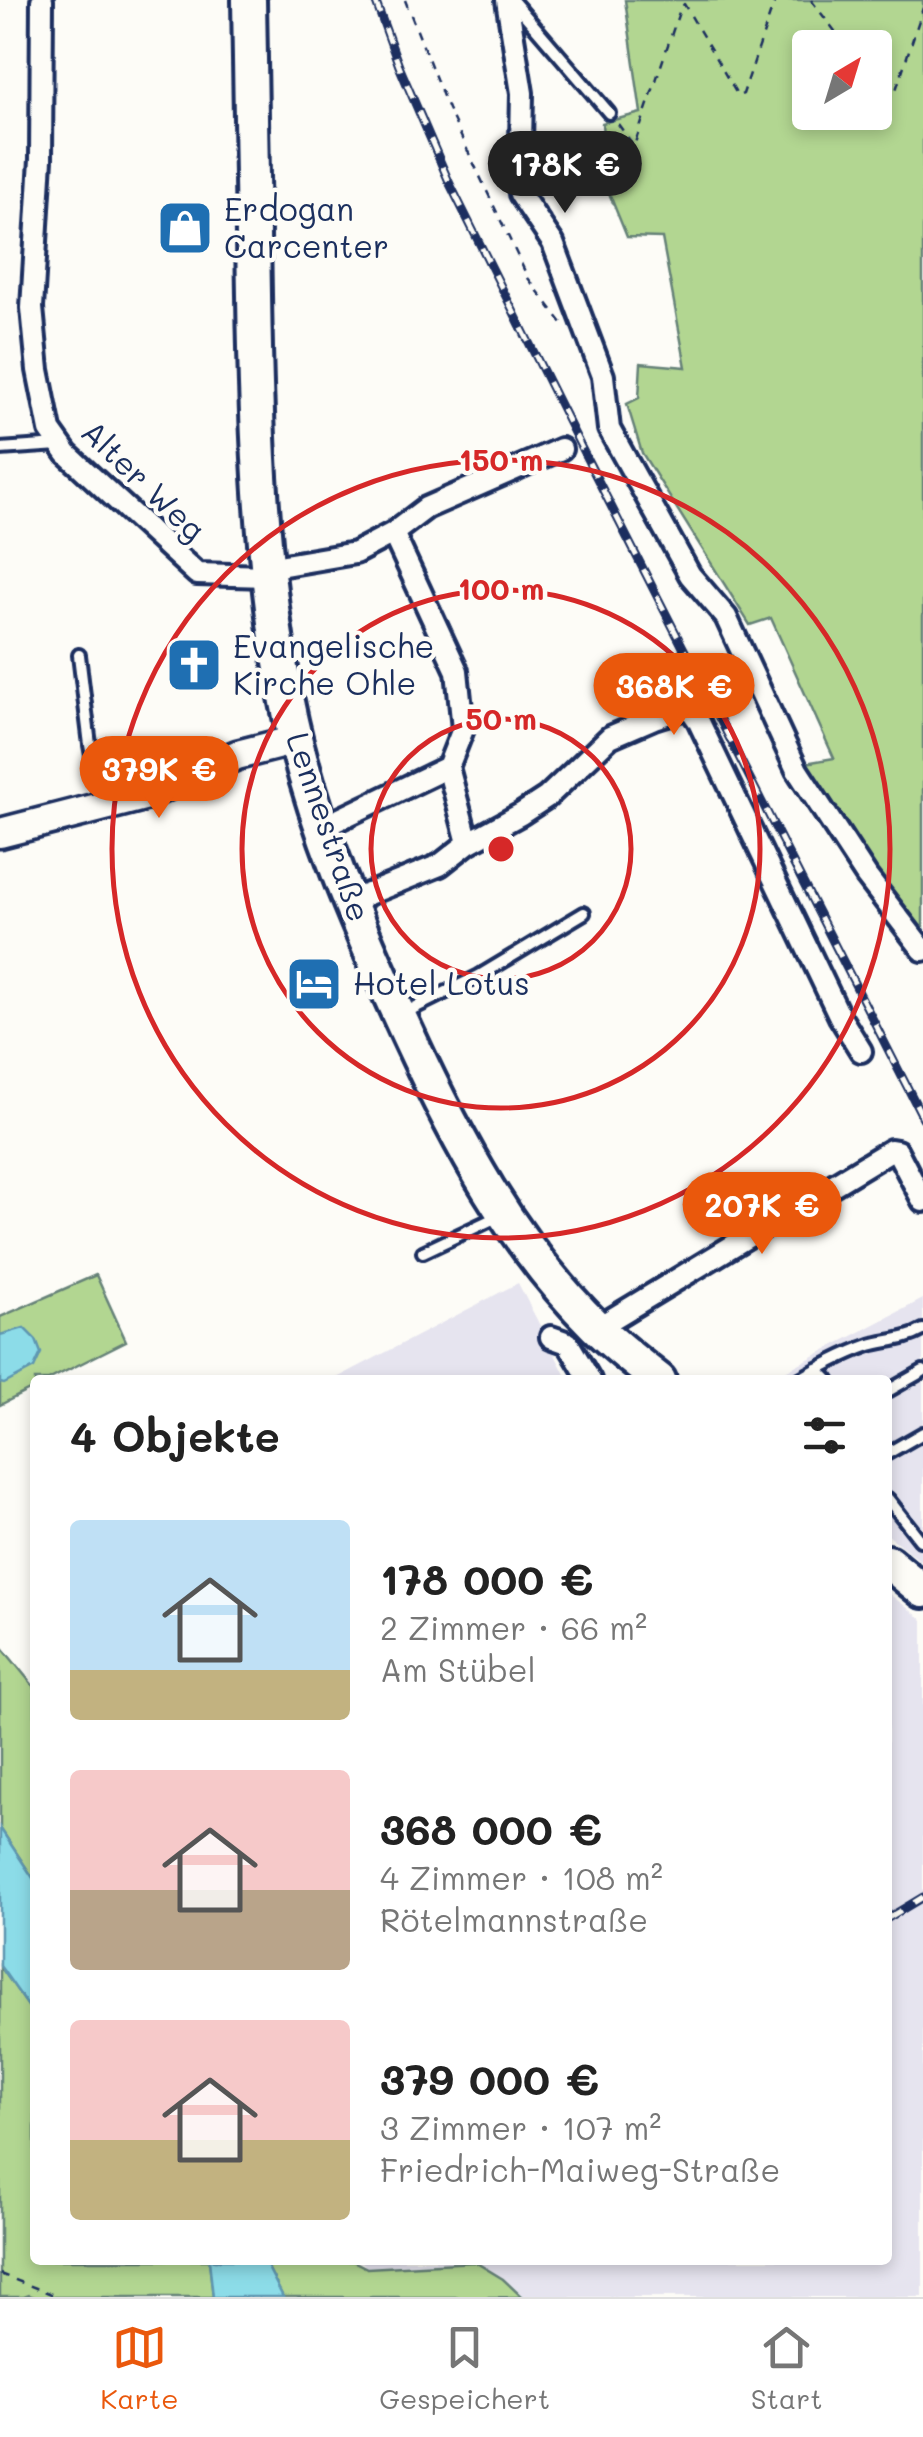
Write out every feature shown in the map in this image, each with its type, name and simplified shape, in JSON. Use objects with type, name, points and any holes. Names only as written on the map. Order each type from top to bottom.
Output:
[{"type":"main road","name":"Lennestraße","points":[[249,0],[258,452],[268,572],[296,740],[322,827],[351,901],[399,1016],[455,1134],[532,1256],[597,1328],[653,1375]]},
{"type":"main road","points":[[892,1565],[923,1590]]},
{"type":"street","name":"Alter Weg","points":[[42,0],[41,159],[32,308],[38,370],[50,430],[67,454],[198,574],[268,572],[356,553],[393,533],[426,508],[561,449]]},
{"type":"street","points":[[509,0],[522,93],[520,194],[553,243],[603,376],[609,429],[690,576],[726,617],[797,770],[867,877],[923,950]]},
{"type":"street","points":[[393,533],[457,671],[463,729],[448,767],[468,843]]},
{"type":"street","points":[[351,901],[440,864],[547,797],[610,737],[689,707],[860,1051]]},
{"type":"street","points":[[0,833],[144,796],[237,755],[296,740]]},
{"type":"street","points":[[322,827],[448,767]]},
{"type":"street","points":[[597,1328],[891,1150],[897,1150],[923,1201]]},
{"type":"street","points":[[552,1336],[568,1344],[587,1375]]},
{"type":"lane","points":[[509,0],[610,113]]},
{"type":"lane","points":[[0,449],[60,444]]},
{"type":"lane","points":[[79,655],[102,808]]},
{"type":"lane","points":[[399,1016],[478,976],[584,912]]},
{"type":"lane","points":[[423,1252],[503,1214]]},
{"type":"lane","points":[[807,1375],[849,1353],[923,1330]]},
{"type":"lane","points":[[817,1369],[823,1375]]},
{"type":"lane","points":[[892,1390],[923,1371]]},
{"type":"lane","points":[[892,1450],[923,1433]]},
{"type":"lane","points":[[892,1505],[920,1540]]},
{"type":"path","points":[[405,0],[448,109],[528,278],[566,328],[589,339]]},
{"type":"path","points":[[610,113],[634,146],[684,4],[738,96],[743,94],[775,0]]},
{"type":"path","points":[[811,0],[834,30]]},
{"type":"path","points":[[892,94],[923,8]]},
{"type":"path","points":[[0,2274],[58,2297]]},
{"type":"shaded area","points":[[518,1283],[565,1375],[343,1375]]},
{"type":"shaded area","points":[[923,1299],[923,1563],[892,1538],[892,1375],[778,1375]]},
{"type":"shaded area","points":[[892,1596],[923,1620],[923,2297],[522,2297],[480,2265],[892,2265]]},
{"type":"shaded area","points":[[365,2265],[421,2265],[367,2268]]},
{"type":"green space","points":[[625,0],[923,0],[923,935],[825,804],[800,764],[834,758],[771,618],[750,625],[642,453],[627,404],[639,398],[641,363],[686,367],[662,238],[627,237],[607,188],[602,123],[641,113]]},
{"type":"green space","points":[[96,1275],[126,1341],[58,1375],[30,1375],[30,1390],[0,1405],[0,1317]]},
{"type":"green space","points":[[0,1645],[30,1682],[30,1873],[0,1828]]},
{"type":"green space","points":[[0,1966],[30,2009],[30,2265],[210,2265],[213,2297],[0,2297]]},
{"type":"green space","points":[[267,2265],[480,2265],[522,2297],[283,2297]]},
{"type":"water","points":[[24,1328],[36,1340],[41,1353],[34,1368],[0,1383],[0,1335]]},
{"type":"water","points":[[0,1828],[30,1873],[30,2009],[0,1966]]},
{"type":"water","points":[[210,2265],[267,2265],[283,2297],[213,2297]]},
{"type":"railway","points":[[375,0],[450,184],[923,1118]]},
{"type":"railway","points":[[892,1916],[923,1897]]},
{"type":"place","name":"Erdogan Carcenter","points":[[185,228]]},
{"type":"place","name":"Evangelische Kirche Ohle","points":[[194,665]]},
{"type":"place","name":"Hotel Lotus","points":[[314,984]]}]
